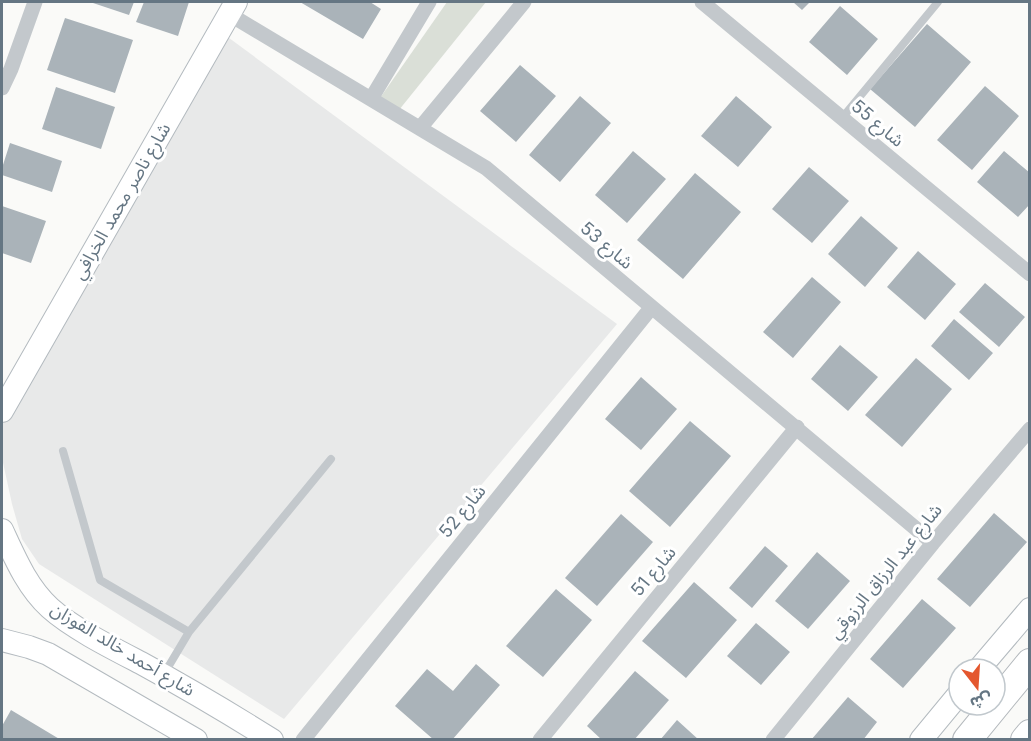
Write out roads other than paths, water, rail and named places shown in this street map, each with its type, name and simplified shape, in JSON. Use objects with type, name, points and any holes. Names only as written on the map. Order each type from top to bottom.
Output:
[{"type":"highway","points":[[967,740],[1029,663]]},
{"type":"highway","points":[[1024,740],[1029,734]]},
{"type":"main road","name":"شارع ناصر محمد الخرافي","points":[[3,406],[233,8]]},
{"type":"main road","points":[[2,530],[5,551],[2,572]]},
{"type":"main road","name":"شارع أحمد خالد الفوزان","points":[[2,530],[21,570],[50,609],[272,740]]},
{"type":"main road","points":[[989,657],[1029,609]]},
{"type":"main road","points":[[2,640],[48,654],[188,734]]},
{"type":"main road","points":[[188,734],[173,720],[172,706],[183,694],[199,695]]},
{"type":"main road","points":[[921,740],[947,709]]},
{"type":"street","points":[[2,88],[35,2]]},
{"type":"street","points":[[370,99],[429,2]]},
{"type":"street","points":[[420,128],[524,2]]},
{"type":"street","name":"شارع 55","points":[[702,2],[1029,274]]},
{"type":"street","name":"شارع 53","points":[[233,8],[370,99],[486,168],[933,543]]},
{"type":"street","name":"شارع 52","points":[[303,740],[651,308]]},
{"type":"street","name":"شارع 51","points":[[540,740],[797,427]]},
{"type":"street","name":"شارع عبد الرزاق الرزوقي","points":[[773,740],[1029,429]]},
{"type":"lane","points":[[842,118],[938,2]]},
{"type":"lane","points":[[63,451],[100,580],[189,632]]},
{"type":"lane","points":[[163,675],[189,632],[331,459]]}]
